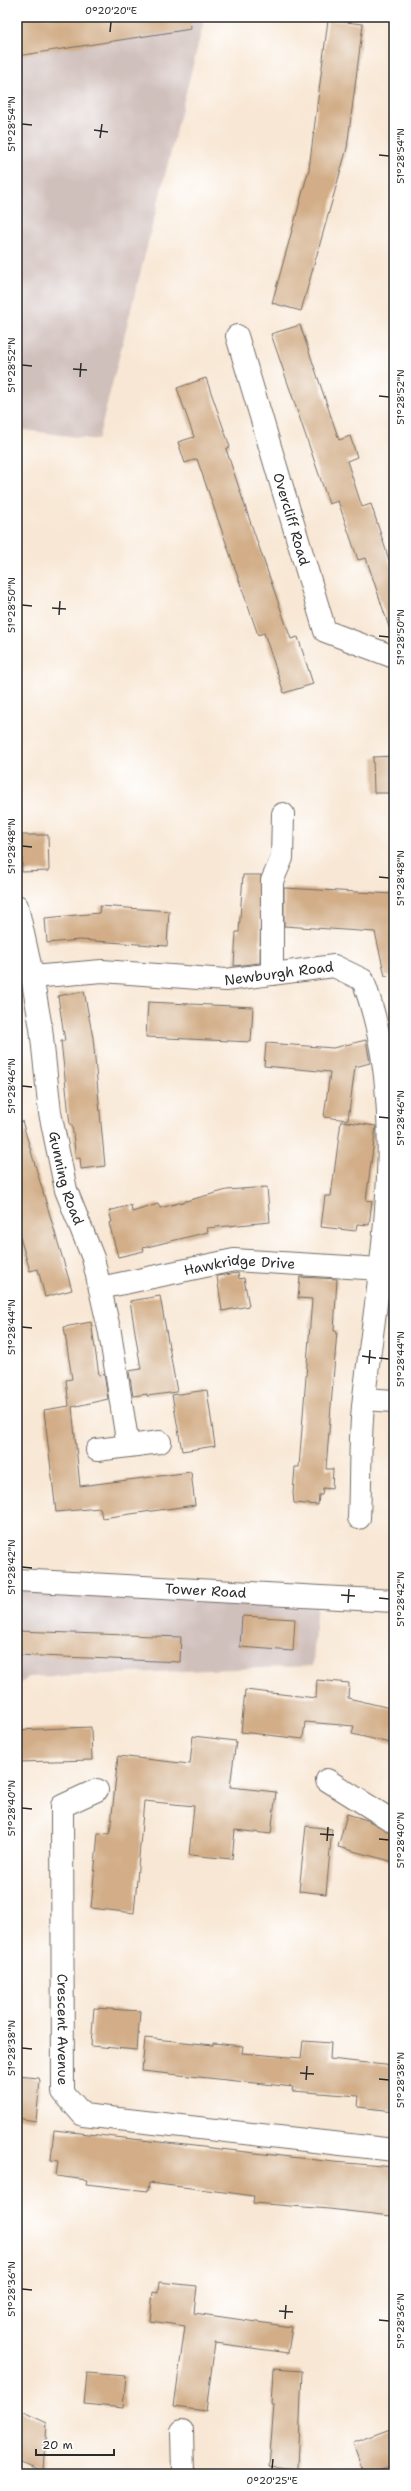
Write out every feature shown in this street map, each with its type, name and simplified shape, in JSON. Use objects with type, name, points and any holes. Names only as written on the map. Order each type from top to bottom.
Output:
[{"type":"street","name":"Overcliff Road","points":[[237,336],[325,631],[394,657]]},
{"type":"street","points":[[272,974],[272,881],[282,858],[283,814]]},
{"type":"street","name":"Gunning Road","points":[[17,906],[41,1028],[50,1113],[66,1190],[93,1258],[110,1333],[128,1446]]},
{"type":"street","name":"Newburgh Road","points":[[32,977],[102,971],[226,980],[334,966],[363,980],[375,1007],[392,1087],[391,1196],[364,1399],[360,1518]]},
{"type":"street","name":"Hawkridge Drive","points":[[100,1288],[234,1260],[381,1269]]},
{"type":"street","points":[[364,1399],[394,1401]]},
{"type":"street","points":[[97,1450],[160,1442]]},
{"type":"street","name":"Tower Road","points":[[17,1580],[394,1601]]},
{"type":"street","points":[[327,1780],[394,1822]]},
{"type":"street","name":"Crescent Avenue","points":[[97,1790],[62,1806],[63,2092],[83,2115],[394,2150]]},
{"type":"street","points":[[182,2431],[183,2474]]},
{"type":"shaded area","points":[[17,17],[203,17],[203,25],[98,440],[17,429]]},
{"type":"shaded area","points":[[17,1580],[317,1597],[313,1666],[29,1677],[17,1686]]},
{"type":"building","points":[[17,17],[190,17],[191,29],[17,56]]},
{"type":"building","points":[[328,20],[363,24],[347,148],[301,311],[272,303],[309,169]]},
{"type":"building","points":[[300,325],[339,440],[350,436],[357,457],[347,461],[362,507],[371,504],[394,575],[394,629],[390,630],[366,558],[358,560],[338,501],[329,504],[271,334]]},
{"type":"building","points":[[206,378],[230,447],[226,449],[291,639],[298,637],[313,684],[284,693],[264,633],[258,635],[197,459],[185,463],[178,442],[194,437],[177,388]]},
{"type":"building","points":[[394,756],[394,793],[374,793],[373,757]]},
{"type":"building","points":[[22,835],[48,835],[49,871],[22,872]]},
{"type":"building","points":[[243,875],[261,875],[260,963],[234,966],[236,932],[239,932]]},
{"type":"building","points":[[284,888],[394,894],[394,975],[385,976],[375,932],[284,926]]},
{"type":"building","points":[[100,906],[169,911],[167,946],[80,940],[47,943],[45,918],[99,913]]},
{"type":"building","points":[[84,991],[93,1038],[105,1166],[81,1169],[80,1158],[76,1159],[72,1125],[70,1125],[61,1041],[65,1041],[58,996]]},
{"type":"building","points":[[148,1002],[253,1007],[251,1042],[146,1037]]},
{"type":"building","points":[[366,1040],[370,1063],[355,1067],[348,1120],[324,1117],[330,1072],[264,1066],[266,1043],[333,1048]]},
{"type":"building","points":[[22,1121],[72,1290],[45,1297],[38,1269],[30,1271],[17,1227],[17,1122]]},
{"type":"building","points":[[341,1121],[376,1126],[366,1200],[372,1201],[369,1225],[357,1224],[356,1231],[321,1227],[325,1196],[331,1196]]},
{"type":"building","points":[[267,1187],[270,1222],[207,1228],[208,1232],[143,1248],[144,1251],[118,1257],[109,1223],[112,1222],[109,1211],[131,1205],[132,1212],[158,1204],[160,1208],[227,1190]]},
{"type":"building","points":[[238,1273],[239,1279],[244,1278],[249,1306],[222,1311],[217,1276]]},
{"type":"building","points":[[300,1277],[337,1279],[334,1331],[337,1331],[326,1469],[333,1469],[332,1489],[323,1488],[322,1495],[319,1495],[318,1505],[294,1503],[293,1493],[295,1467],[299,1467],[312,1299],[298,1298]]},
{"type":"building","points":[[160,1296],[177,1392],[147,1396],[147,1394],[133,1396],[129,1371],[141,1369],[130,1301]]},
{"type":"building","points":[[91,1322],[99,1375],[104,1374],[108,1399],[72,1407],[80,1486],[191,1472],[195,1505],[102,1518],[100,1508],[56,1512],[44,1410],[69,1406],[66,1380],[72,1379],[64,1327]]},
{"type":"building","points":[[207,1390],[215,1446],[182,1451],[172,1395]]},
{"type":"building","points":[[242,1616],[295,1619],[293,1651],[240,1647]]},
{"type":"building","points":[[17,1631],[181,1637],[180,1662],[17,1655]]},
{"type":"building","points":[[317,1680],[349,1683],[348,1698],[394,1709],[394,1744],[352,1734],[354,1726],[305,1722],[303,1739],[241,1732],[245,1690],[316,1698]]},
{"type":"building","points":[[91,1727],[92,1760],[17,1762],[17,1730]]},
{"type":"building","points":[[193,1736],[236,1741],[230,1787],[276,1792],[271,1834],[235,1830],[232,1859],[189,1855],[194,1806],[144,1801],[134,1913],[91,1908],[98,1833],[110,1834],[118,1756],[190,1764]]},
{"type":"building","points":[[347,1814],[367,1820],[394,1834],[394,1862],[338,1847]]},
{"type":"building","points":[[306,1826],[332,1829],[326,1894],[299,1891]]},
{"type":"building","points":[[94,2008],[140,2011],[137,2050],[91,2046]]},
{"type":"building","points":[[145,2038],[213,2045],[213,2043],[243,2046],[242,2053],[301,2058],[303,2041],[331,2043],[330,2059],[394,2066],[394,2111],[358,2107],[359,2096],[292,2091],[293,2087],[142,2071]]},
{"type":"building","points":[[17,2076],[39,2078],[40,2081],[36,2121],[17,2118]]},
{"type":"building","points":[[54,2130],[334,2162],[394,2167],[394,2200],[391,2216],[253,2203],[254,2196],[149,2183],[148,2191],[86,2184],[87,2180],[56,2176],[58,2161],[51,2160]]},
{"type":"building","points":[[159,2282],[197,2286],[194,2313],[292,2327],[288,2353],[215,2343],[206,2411],[174,2407],[185,2326],[150,2321],[153,2292],[158,2293]]},
{"type":"building","points":[[273,2369],[302,2371],[298,2469],[269,2466],[274,2405],[271,2405]]},
{"type":"building","points":[[87,2373],[126,2376],[123,2408],[84,2404]]},
{"type":"building","points":[[17,2409],[47,2423],[44,2471],[17,2460]]},
{"type":"building","points":[[394,2428],[394,2465],[364,2474],[353,2443]]}]
